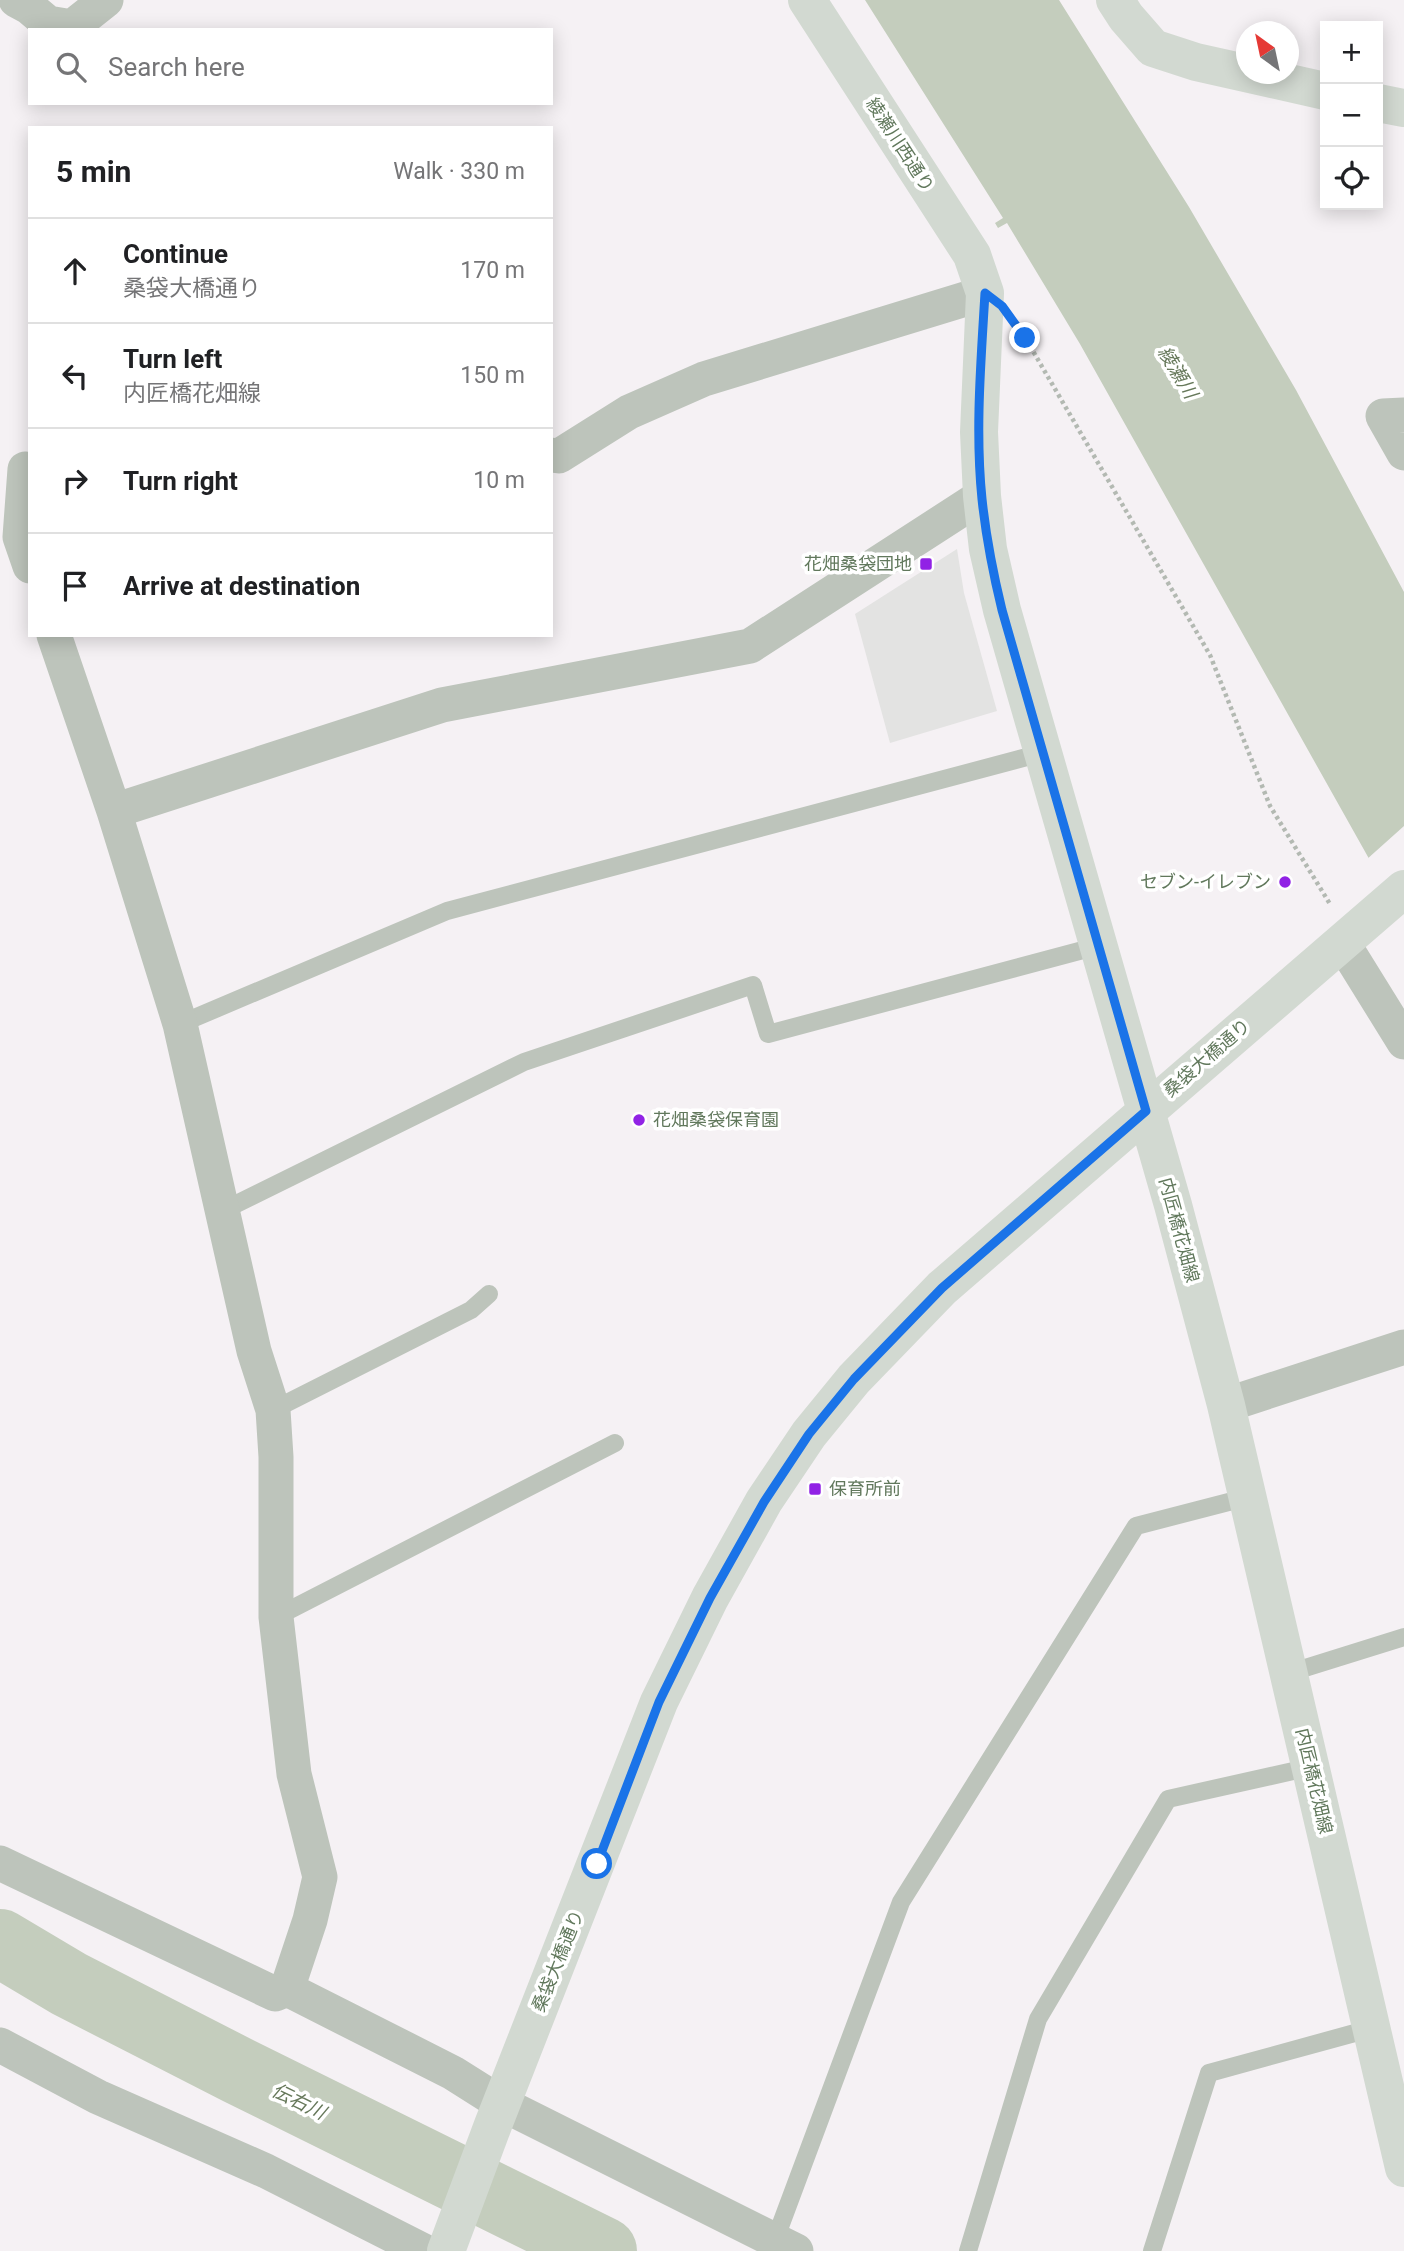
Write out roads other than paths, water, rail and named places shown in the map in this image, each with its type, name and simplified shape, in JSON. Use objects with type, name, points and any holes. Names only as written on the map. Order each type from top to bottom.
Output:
[{"type":"street","points":[[16,0],[48,23],[72,27],[106,0]]},
{"type":"street","name":"綾瀬川西通り","points":[[807,0],[972,256],[985,293]]},
{"type":"street","points":[[1115,0],[1153,48],[1196,62],[1320,90]]},
{"type":"street","points":[[1383,104],[1404,108]]},
{"type":"street","points":[[553,455],[559,456],[629,412],[704,379],[985,293]]},
{"type":"street","name":"内匠橋花畑線","points":[[985,293],[979,432],[988,550],[1002,610],[1146,1111],[1226,1405],[1404,2168]]},
{"type":"street","points":[[1404,415],[1383,416],[1404,453]]},
{"type":"street","points":[[18,471],[20,537],[28,560]]},
{"type":"street","points":[[114,811],[442,705],[750,646],[982,496]]},
{"type":"street","points":[[0,1863],[275,1994],[287,1989],[310,1920],[320,1877],[294,1773],[276,1617],[276,1457],[273,1410],[254,1351],[180,1024],[114,811],[55,637]]},
{"type":"street","name":"桑袋大橋通り","points":[[439,2249],[498,2114],[659,1702],[710,1598],[764,1502],[809,1434],[854,1379],[942,1288],[1404,889]]},
{"type":"street","points":[[1352,933],[1404,1042]]},
{"type":"street","points":[[1226,1405],[1404,1347]]},
{"type":"street","points":[[287,1989],[453,2073],[498,2114],[785,2245]]},
{"type":"street","points":[[0,2045],[99,2097],[439,2249]]},
{"type":"lane","points":[[180,1024],[447,911],[1042,752]]},
{"type":"lane","points":[[222,1212],[524,1062],[753,985],[768,1034],[1098,946]]},
{"type":"lane","points":[[273,1410],[471,1310],[489,1294]]},
{"type":"lane","points":[[276,1617],[615,1443]]},
{"type":"lane","points":[[785,2245],[901,1902],[1136,1526],[1248,1497]]},
{"type":"lane","points":[[1289,1673],[1404,1637]]},
{"type":"lane","points":[[968,2251],[1038,2019],[1168,1799],[1311,1767]]},
{"type":"lane","points":[[1152,2251],[1209,2073],[1373,2028]]},
{"type":"water","name":"綾瀬川","points":[[865,0],[1059,0],[1189,207],[1296,390],[1404,592],[1404,921],[1080,344],[1007,223],[998,228],[995,223],[1003,218]]},
{"type":"waterway","name":"伝右川","points":[[0,1943],[69,1984],[239,2071],[603,2251]]},
{"type":"place","name":"花畑桑袋団地","points":[[926,564]]},
{"type":"place","name":"セブン-イレブン","points":[[1285,882]]},
{"type":"place","name":"花畑桑袋保育園","points":[[639,1120]]},
{"type":"place","name":"保育所前","points":[[815,1489]]}]
